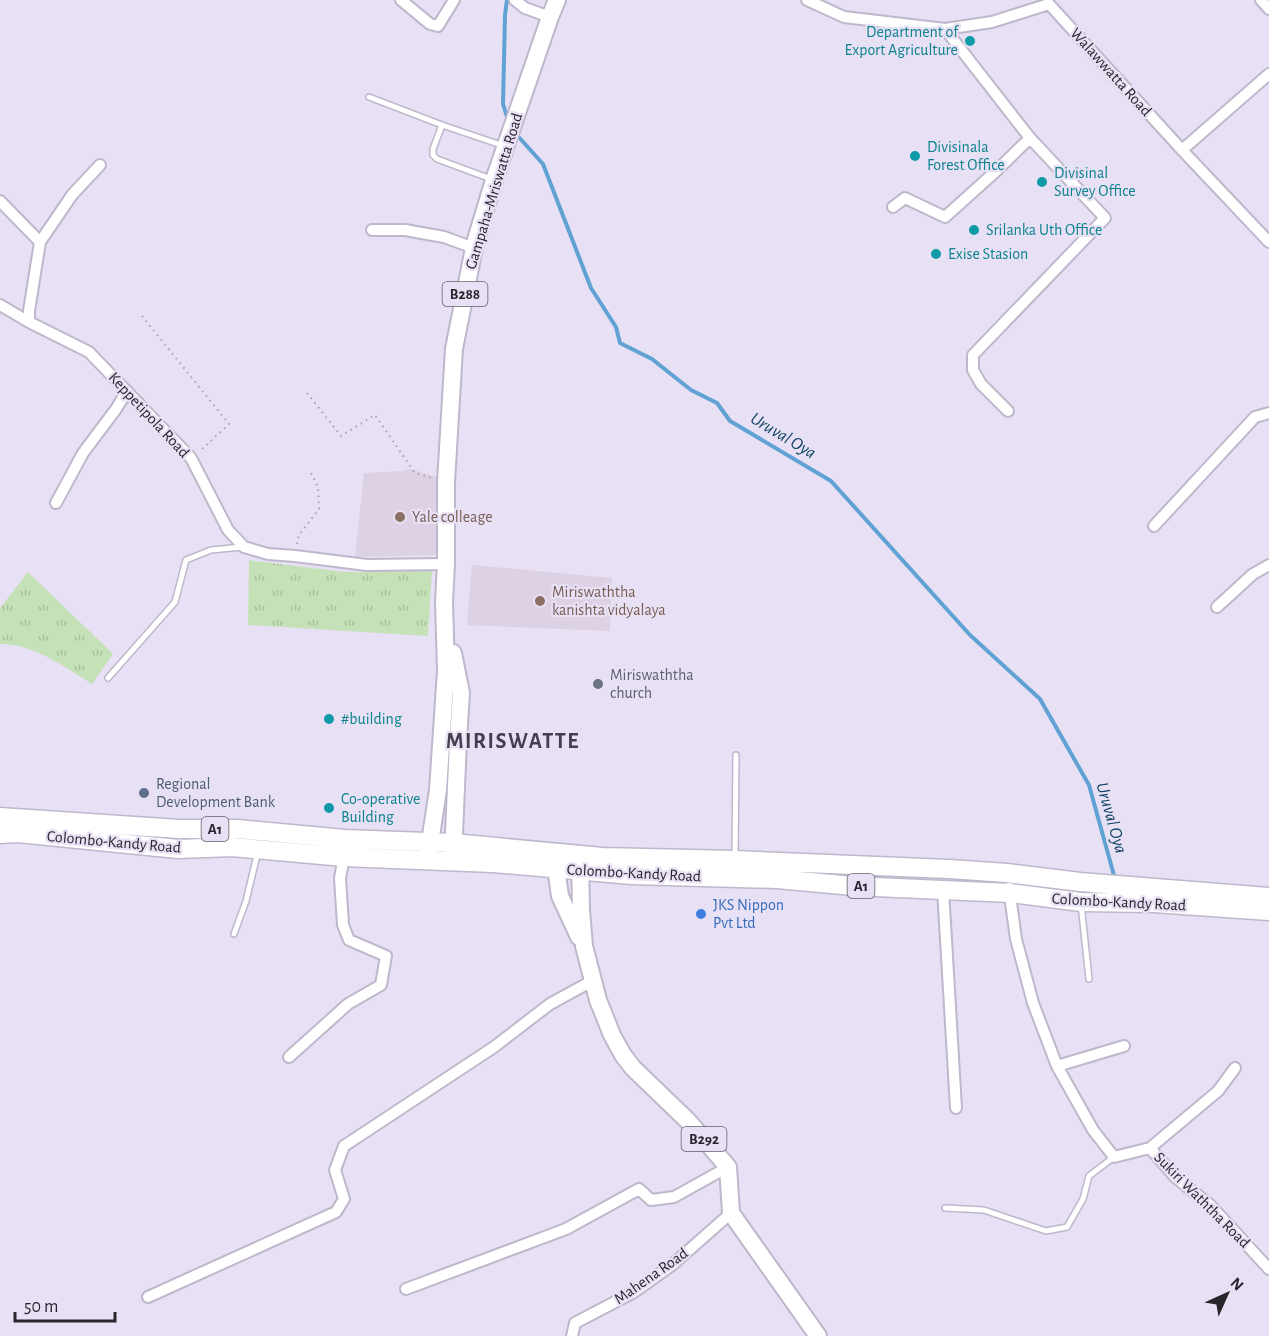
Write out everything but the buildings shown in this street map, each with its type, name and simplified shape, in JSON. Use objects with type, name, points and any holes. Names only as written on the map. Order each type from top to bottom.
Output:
[{"type":"highway","name":"Colombo-Kandy Road","points":[[0,817],[179,829],[238,830],[336,838],[429,850],[580,862],[661,877],[777,879],[853,886],[1010,893],[1081,902],[1154,903],[1269,911]]},
{"type":"highway","points":[[178,849],[179,829]]},
{"type":"highway","name":"Colombo-Kandy Road","points":[[0,834],[18,833],[178,849],[232,847],[344,857],[429,850]]},
{"type":"highway","name":"Colombo-Kandy Road","points":[[580,862],[614,857],[949,869],[1269,897]]},
{"type":"main road","name":"Gampaha-Mriswatta Road","points":[[429,850],[438,790],[446,671],[444,602],[446,482],[454,349],[474,248],[494,180],[557,0]]},
{"type":"main road","name":"Gampaha-Mriswatta Road","points":[[444,602],[461,693],[453,851]]},
{"type":"main road","name":"B292","points":[[556,860],[560,896],[584,946]]},
{"type":"main road","name":"B292","points":[[580,862],[584,946],[604,1018],[623,1055],[647,1082],[688,1121],[728,1167],[731,1213]]},
{"type":"main road","points":[[731,1213],[818,1336]]},
{"type":"street","points":[[401,0],[429,24],[438,26],[454,0]]},
{"type":"street","points":[[515,0],[525,8],[550,17]]},
{"type":"street","name":"Walawwatta Road","points":[[807,0],[844,17],[945,29],[992,22],[1049,4],[1269,242]]},
{"type":"street","points":[[1261,0],[1269,9]]},
{"type":"street","points":[[945,29],[1030,138],[1105,218],[973,355],[973,370],[981,384],[1008,411]]},
{"type":"street","points":[[1182,150],[1269,75]]},
{"type":"street","points":[[892,207],[905,198],[945,217],[1030,138]]},
{"type":"street","points":[[29,322],[40,242],[72,195],[99,165]]},
{"type":"street","points":[[0,201],[40,242]]},
{"type":"street","points":[[372,230],[405,230],[444,237],[474,248]]},
{"type":"street","name":"Keppetipola Road","points":[[0,305],[89,352],[191,458],[228,530],[244,547]]},
{"type":"street","points":[[56,503],[83,453],[127,391]]},
{"type":"street","points":[[1154,526],[1255,417],[1269,413]]},
{"type":"street","points":[[244,547],[268,554],[367,565],[446,564]]},
{"type":"street","points":[[1217,607],[1253,574],[1269,565]]},
{"type":"street","points":[[289,1057],[348,1004],[381,985],[386,956],[349,940],[343,925],[340,878],[344,857]]},
{"type":"street","points":[[1007,873],[1016,939],[1033,1003],[1057,1066],[1093,1130],[1114,1157]]},
{"type":"street","points":[[943,890],[956,1108]]},
{"type":"street","points":[[148,1298],[336,1212],[344,1199],[335,1170],[344,1146],[494,1047],[550,1004],[592,981]]},
{"type":"street","points":[[1057,1066],[1124,1046]]},
{"type":"street","points":[[1150,1148],[1218,1091],[1235,1068]]},
{"type":"street","name":"Sukiri Waththa Road","points":[[1114,1157],[1150,1148],[1175,1177],[1210,1205],[1269,1269]]},
{"type":"street","points":[[406,1289],[566,1228],[639,1189],[651,1200],[674,1197],[728,1167]]},
{"type":"street","name":"Mahena Road","points":[[572,1336],[575,1323],[634,1292],[672,1265],[731,1213]]},
{"type":"lane","points":[[369,97],[506,146]]},
{"type":"lane","points":[[442,125],[433,155],[438,159],[494,180]]},
{"type":"lane","points":[[108,678],[175,602],[186,560],[211,550],[244,547]]},
{"type":"lane","points":[[735,860],[736,755]]},
{"type":"lane","points":[[234,934],[246,901],[258,850]]},
{"type":"lane","points":[[1081,902],[1089,979]]},
{"type":"lane","points":[[945,1208],[984,1210],[1046,1231],[1067,1227],[1083,1199],[1089,1176],[1114,1157]]},
{"type":"path","points":[[142,316],[229,424],[191,458]]},
{"type":"path","points":[[307,393],[341,436],[375,415],[415,473],[446,482]]},
{"type":"path","points":[[295,556],[299,535],[319,509],[318,487],[311,473]]},
{"type":"shaded area","name":"Yale colleage","points":[[410,469],[441,478],[440,555],[355,557],[364,473]]},
{"type":"shaded area","name":"Miriswaththa kanishta vidyalaya","points":[[472,565],[612,578],[610,631],[467,625]]},
{"type":"green space","points":[[249,560],[345,572],[432,571],[428,636],[248,625]]},
{"type":"green space","points":[[28,572],[113,654],[92,684],[36,652],[24,647],[0,644],[0,608]]},
{"type":"waterway","name":"Uruval Oya","points":[[507,0],[503,104],[508,120]]},
{"type":"waterway","name":"Uruval Oya","points":[[516,134],[543,164],[591,288],[616,327],[620,343],[652,359],[691,390],[717,403],[730,421],[831,481],[970,635],[1040,699],[1089,785],[1115,879]]},
{"type":"place","name":"Department of Export Agriculture","points":[[970,41]]},
{"type":"place","name":"Divisinala Forest Office","points":[[915,156]]},
{"type":"place","name":"Divisinal Survey Office","points":[[1042,182]]},
{"type":"place","name":"Srilanka Uth Office","points":[[974,230]]},
{"type":"place","name":"Exise Stasion","points":[[936,254]]},
{"type":"place","name":"Yale colleage","points":[[400,517]]},
{"type":"place","name":"Miriswaththa kanishta vidyalaya","points":[[540,601]]},
{"type":"place","name":"Miriswaththa church","points":[[598,684]]},
{"type":"place","name":"#building","points":[[329,719]]},
{"type":"place","name":"Regional Development Bank","points":[[144,793]]},
{"type":"place","name":"Co-operative Building","points":[[329,808]]},
{"type":"place","name":"JKS Nippon Pvt Ltd","points":[[701,914]]},
{"type":"district","name":"MIRISWATTE","points":[[513,741]]}]
